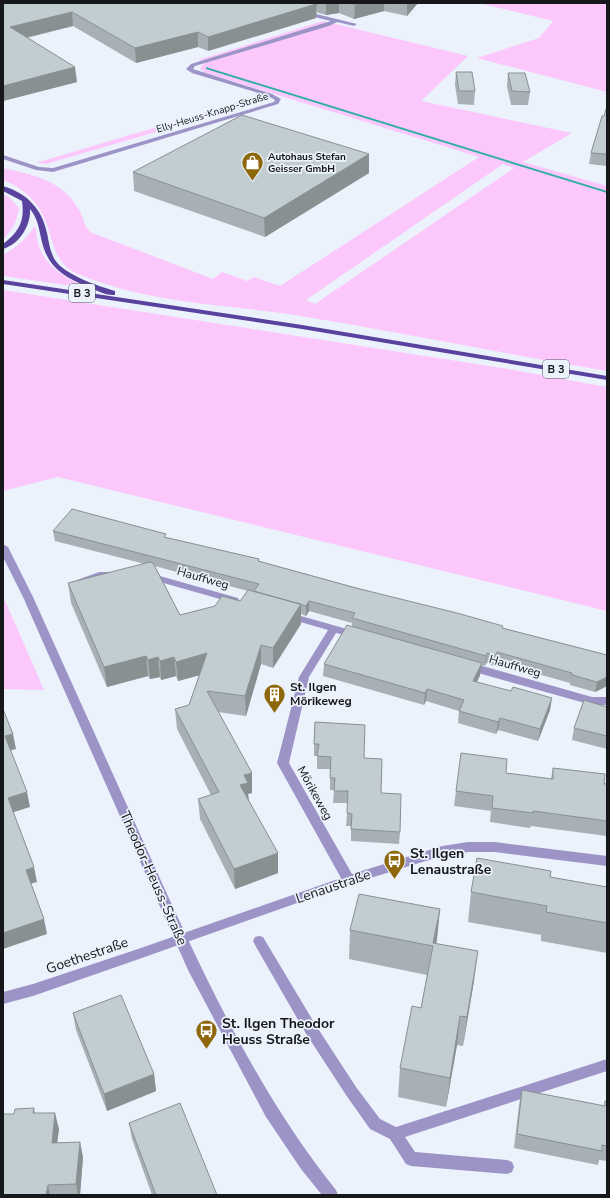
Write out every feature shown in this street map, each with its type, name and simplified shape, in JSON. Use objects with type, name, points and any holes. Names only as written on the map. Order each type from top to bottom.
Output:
[{"type":"main road","points":[[3,188],[25,198],[35,210],[41,224],[45,245],[54,263],[74,278],[105,291],[161,305]]},
{"type":"main road","points":[[3,247],[15,238],[26,224],[28,211],[25,198]]},
{"type":"main road","name":"B 3","points":[[3,282],[302,327],[607,378]]},
{"type":"street","points":[[317,9],[302,12],[335,21],[354,24]]},
{"type":"street","name":"Elly-Heuss-Knapp-Straße","points":[[3,157],[38,169],[54,170],[276,103],[278,99],[270,95],[194,72],[189,69],[193,65],[327,25],[335,21]]},
{"type":"street","name":"Theodor-Heuss-Straße","points":[[3,547],[28,597],[194,966],[271,1112],[306,1164],[331,1195]]},
{"type":"street","name":"Hauffweg","points":[[69,586],[99,575],[133,574],[243,603]]},
{"type":"street","points":[[274,611],[365,637]]},
{"type":"street","name":"Mörikeweg","points":[[334,628],[304,677],[283,763],[349,880]]},
{"type":"street","name":"Hauffweg","points":[[456,662],[592,701],[607,701]]},
{"type":"street","name":"Lenaustraße","points":[[181,939],[349,880],[442,851],[468,847],[504,847],[607,861]]},
{"type":"street","name":"Goethestraße","points":[[3,998],[33,990],[181,939]]},
{"type":"street","points":[[259,941],[310,1028],[351,1091],[375,1124],[395,1134],[411,1159],[507,1167]]},
{"type":"street","points":[[395,1134],[607,1065]]},
{"type":"shaded area","points":[[479,3],[607,3],[607,92],[477,58],[539,38],[553,21]]},
{"type":"shaded area","points":[[323,21],[468,56],[421,101],[572,133],[523,162],[607,186],[607,371],[288,314],[182,301],[155,296],[129,291],[103,283],[78,274],[70,269],[59,258],[45,220],[38,206],[23,190],[3,180],[3,168],[36,176],[56,185],[72,200],[90,232],[213,279],[222,272],[247,281],[254,277],[280,286],[479,157],[206,73],[200,69],[202,65],[206,63],[198,60]],"holes":[[[503,164],[514,168],[315,304],[306,300]]]},
{"type":"shaded area","points":[[260,96],[265,100],[46,164],[36,163]]},
{"type":"shaded area","points":[[3,194],[9,197],[19,208],[14,226],[3,240]]},
{"type":"shaded area","points":[[34,227],[36,228],[40,248],[49,263],[63,275],[81,285],[79,287],[3,276],[3,255],[20,243]]},
{"type":"shaded area","points":[[3,290],[514,370],[607,387],[607,611],[58,477],[3,491]]},
{"type":"shaded area","points":[[3,597],[7,605],[44,690],[3,689]]},
{"type":"building","points":[[3,3],[316,4],[208,37],[198,32],[135,48],[72,12],[10,27],[75,67],[3,86]]},
{"type":"building","points":[[350,3],[361,3],[355,5]]},
{"type":"building","points":[[456,72],[472,72],[475,91],[459,91]]},
{"type":"building","points":[[508,73],[525,73],[530,92],[512,91]]},
{"type":"building","points":[[607,106],[607,154],[591,153],[602,116],[604,116]]},
{"type":"building","name":"Autohaus Stefan Geisser GmbH","points":[[242,115],[369,154],[264,218],[133,172]]},
{"type":"building","points":[[72,509],[166,534],[164,537],[259,559],[258,561],[356,588],[457,613],[503,626],[502,628],[607,655],[607,677],[597,682],[572,675],[572,673],[497,652],[495,656],[487,653],[486,656],[352,618],[355,613],[309,601],[306,606],[254,591],[259,584],[53,531]]},
{"type":"building","points":[[150,562],[153,563],[180,615],[215,606],[222,596],[240,601],[248,590],[301,604],[273,648],[261,645],[245,696],[207,691],[252,773],[244,775],[248,783],[240,785],[278,853],[234,869],[198,799],[219,792],[175,709],[189,705],[207,653],[176,662],[174,657],[160,661],[158,657],[148,660],[146,656],[104,667],[68,583]]},
{"type":"building","points":[[347,625],[482,663],[473,681],[511,691],[513,687],[552,698],[540,729],[500,718],[498,722],[459,711],[464,700],[427,689],[425,693],[324,664]]},
{"type":"building","points":[[584,700],[607,707],[607,736],[574,728]]},
{"type":"building","points":[[3,709],[13,734],[5,736],[27,792],[8,798],[34,867],[26,870],[44,919],[3,933]]},
{"type":"building","points":[[315,722],[365,725],[364,758],[382,759],[381,793],[401,794],[400,832],[351,829],[352,814],[347,813],[348,791],[334,791],[335,778],[330,778],[331,757],[317,756],[319,744],[314,744]]},
{"type":"building","points":[[461,753],[507,759],[506,773],[553,779],[553,768],[605,774],[604,784],[607,784],[607,821],[533,811],[533,813],[492,808],[493,796],[456,791]]},
{"type":"building","points":[[477,858],[551,871],[550,877],[607,887],[607,923],[546,912],[547,906],[471,892]]},
{"type":"building","points":[[359,894],[440,909],[433,943],[478,951],[467,1017],[460,1016],[450,1078],[400,1068],[412,1006],[421,1008],[433,946],[350,930]]},
{"type":"building","points":[[121,995],[154,1074],[104,1094],[73,1013]]},
{"type":"building","points":[[522,1090],[605,1106],[605,1101],[607,1101],[607,1146],[602,1145],[602,1151],[517,1134]]},
{"type":"building","points":[[180,1103],[217,1195],[156,1195],[129,1123]]},
{"type":"building","points":[[34,1108],[33,1113],[55,1113],[52,1143],[80,1142],[76,1184],[48,1185],[46,1195],[3,1195],[3,1114],[14,1114],[15,1109]]},
{"type":"waterway","points":[[207,68],[607,192]]},
{"type":"place","name":"Autohaus Stefan Geisser GmbH","points":[[253,182]]},
{"type":"place","name":"St. Ilgen Mörikeweg","points":[[275,714]]},
{"type":"place","name":"St. Ilgen Lenaustraße","points":[[395,880]]},
{"type":"place","name":"St. Ilgen Theodor Heuss Straße","points":[[207,1050]]}]
